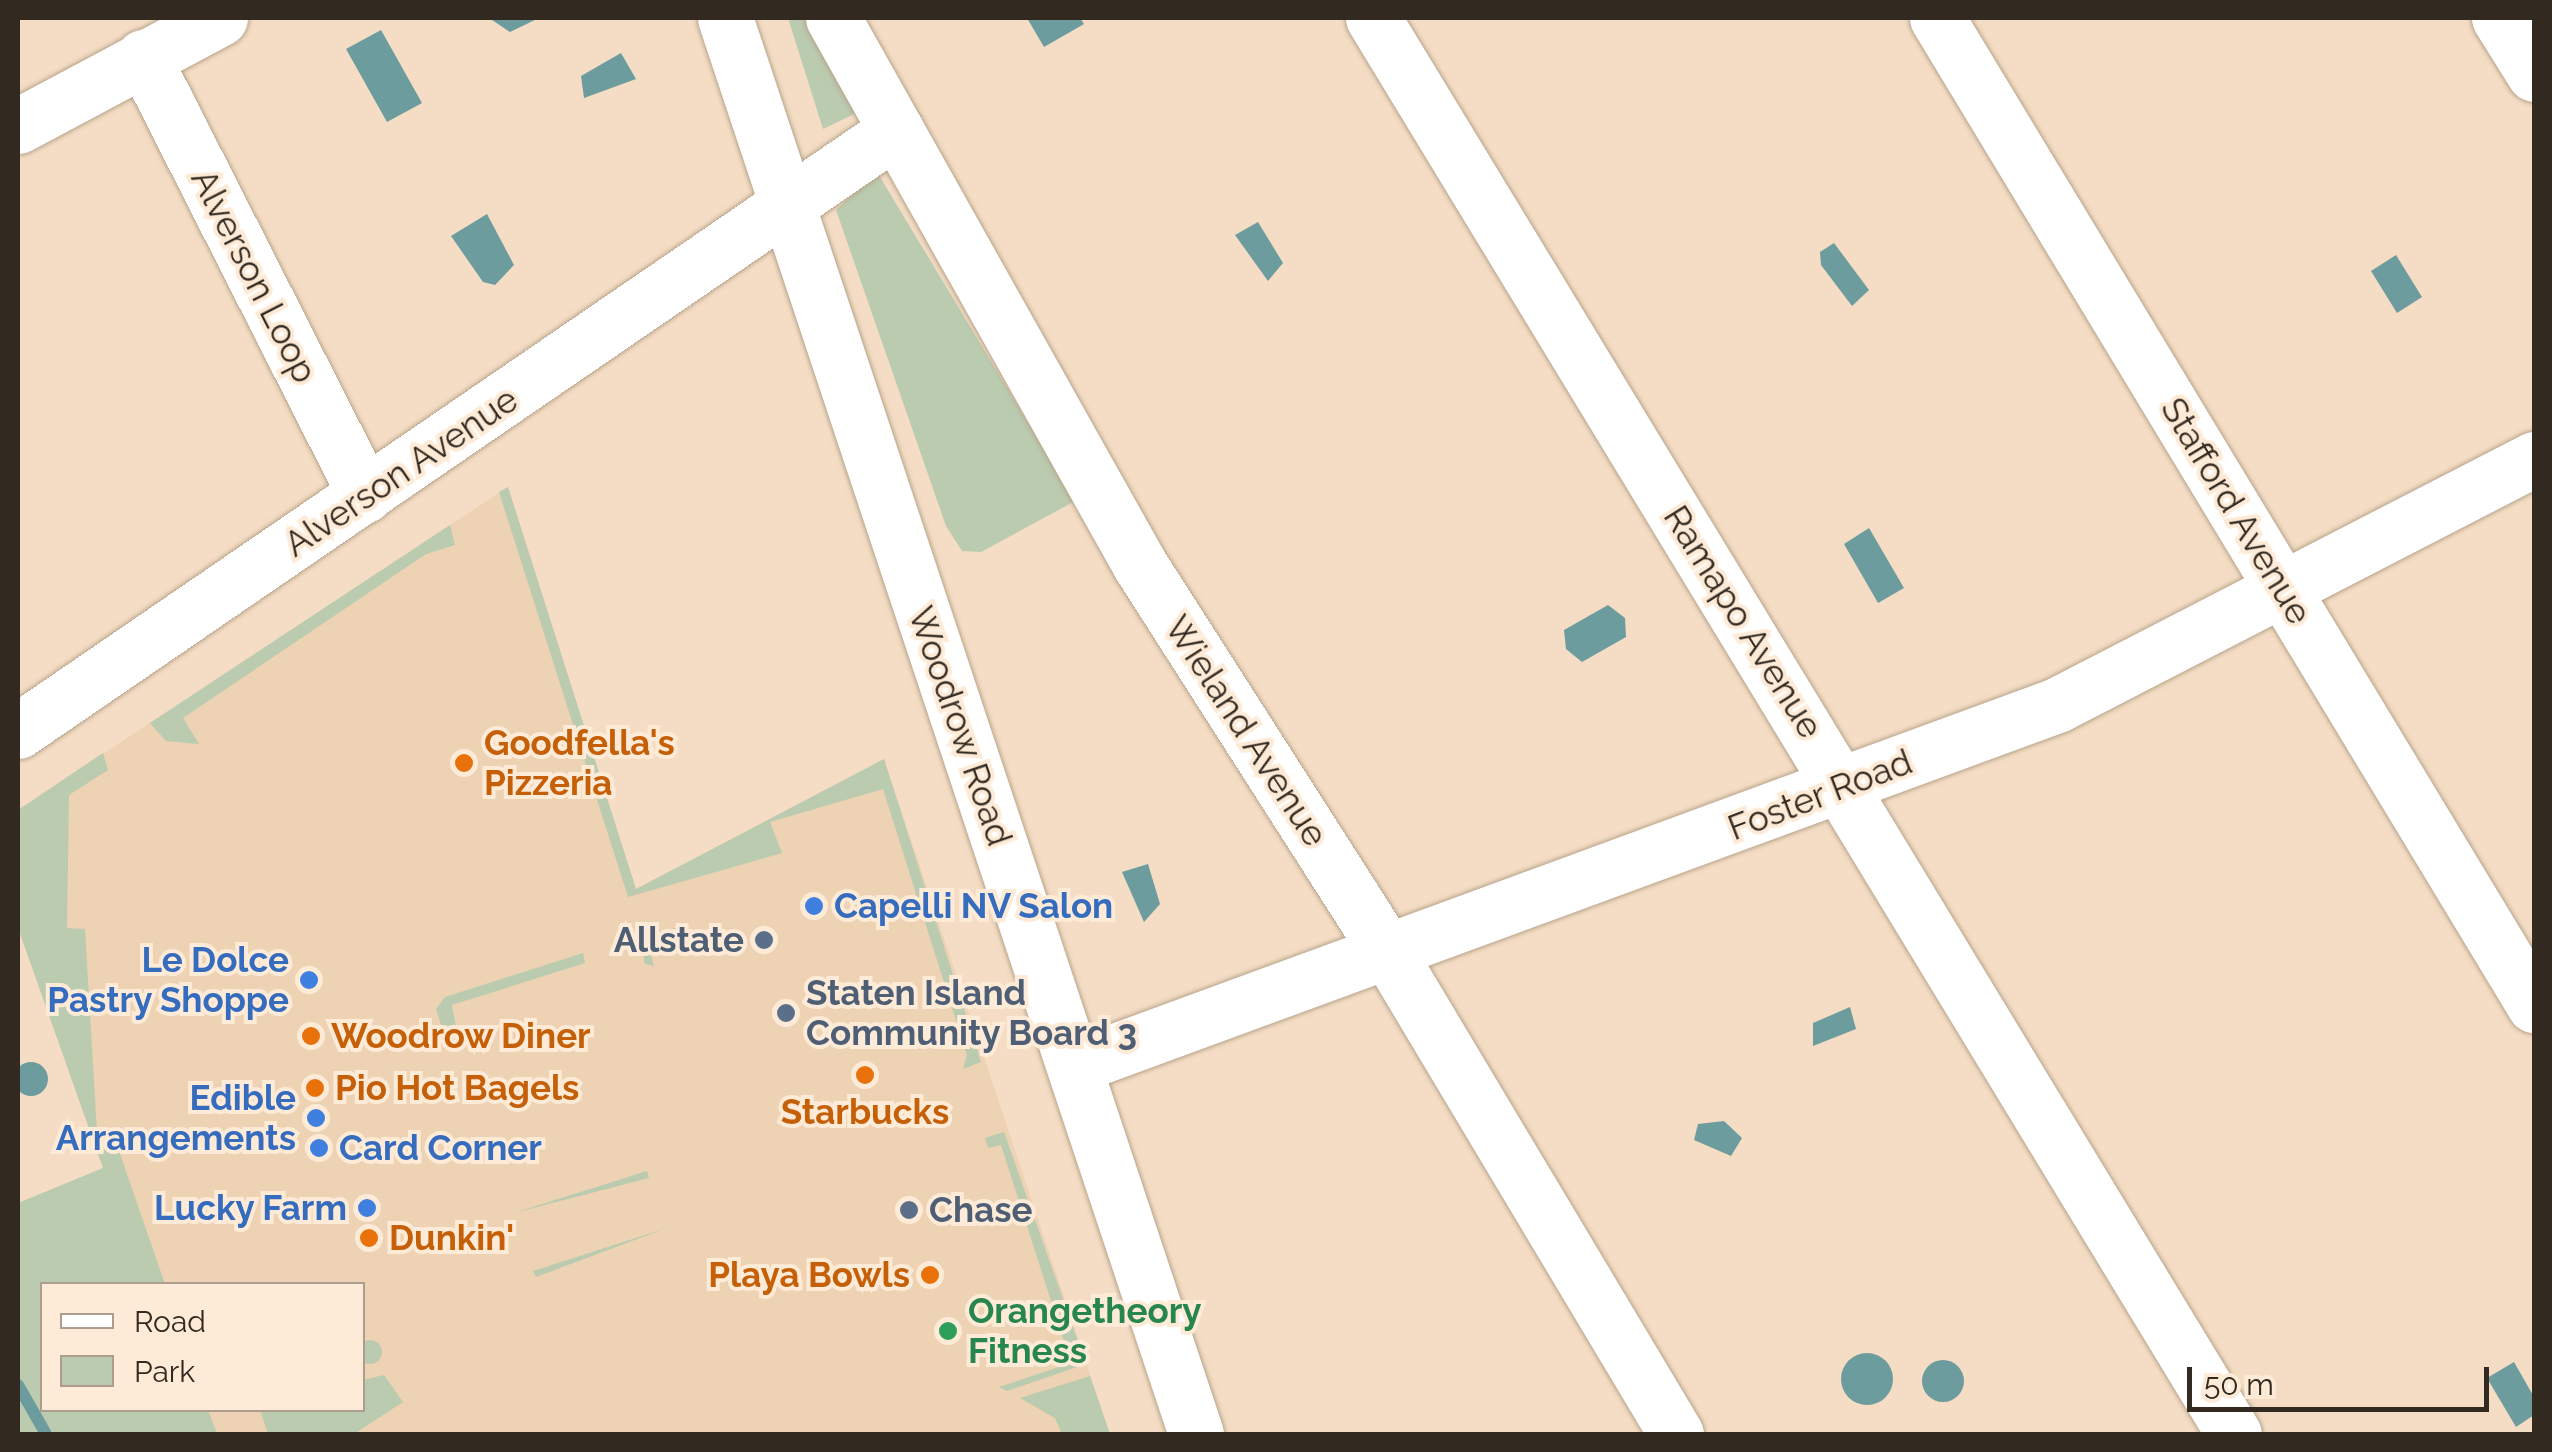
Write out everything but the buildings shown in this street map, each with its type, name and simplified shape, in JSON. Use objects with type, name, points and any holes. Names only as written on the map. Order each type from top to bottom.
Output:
[{"type":"street","points":[[18,126],[220,18]]},
{"type":"street","name":"Woodrow Road","points":[[725,18],[784,211],[1077,1065],[1196,1434]]},
{"type":"street","name":"Wieland Avenue","points":[[833,18],[1140,565],[1389,954],[1676,1434]]},
{"type":"street","name":"Ramapo Avenue","points":[[1373,18],[2234,1434]]},
{"type":"street","name":"Stafford Avenue","points":[[1937,18],[2534,1005]]},
{"type":"street","points":[[2500,18],[2534,74]]},
{"type":"street","name":"Alverson Loop","points":[[143,57],[364,495]]},
{"type":"street","name":"Alverson Avenue","points":[[18,730],[784,211],[831,168],[896,130]]},
{"type":"street","name":"Foster Road","points":[[1077,1065],[1844,788],[2057,705],[2534,459]]},
{"type":"shaded area","points":[[508,487],[636,889],[884,759],[1110,1434],[199,1434],[191,1412],[365,1412],[365,1282],[144,1282],[18,928],[18,810]]},
{"type":"green space","points":[[788,18],[808,18],[865,109],[823,129]]},
{"type":"green space","points":[[877,172],[1075,501],[981,552],[962,551],[946,526],[836,210]]},
{"type":"green space","points":[[508,487],[636,889],[884,759],[981,1062],[963,1069],[967,1055],[883,789],[770,822],[782,853],[628,897],[499,492]]},
{"type":"green space","points":[[450,525],[455,545],[426,554],[183,718],[199,744],[166,741],[150,723]]},
{"type":"green space","points":[[103,753],[108,770],[69,795],[67,928],[85,929],[98,1149],[119,1151],[164,1282],[40,1282],[40,1412],[209,1412],[217,1434],[18,1434],[18,1203],[103,1168],[18,928],[18,810]]},
{"type":"green space","points":[[691,923],[648,943],[654,966],[645,964],[640,939]]},
{"type":"green space","points":[[583,953],[585,963],[452,1005],[457,1032],[443,1031],[436,1009],[445,997]]},
{"type":"green space","points":[[1004,1132],[1086,1364],[1007,1391],[999,1387],[1071,1363],[1001,1145],[988,1148],[985,1138]]},
{"type":"green space","points":[[647,1171],[649,1178],[514,1213]]},
{"type":"green space","points":[[664,1229],[536,1277],[533,1271]]},
{"type":"green space","points":[[365,1340],[375,1340],[382,1347],[379,1361],[365,1364]]},
{"type":"green space","points":[[384,1375],[403,1402],[354,1434],[268,1434],[261,1412],[365,1412],[365,1380]]},
{"type":"green space","points":[[1090,1376],[1110,1434],[1062,1434],[1055,1418],[1020,1398]]},
{"type":"water","points":[[497,18],[539,18],[510,32],[492,20]]},
{"type":"water","points":[[1027,18],[1080,18],[1084,24],[1044,47]]},
{"type":"water","points":[[381,30],[422,103],[387,122],[346,49]]},
{"type":"water","points":[[621,53],[636,79],[584,98],[581,76]]},
{"type":"water","points":[[487,214],[514,265],[495,285],[483,282],[451,236]]},
{"type":"water","points":[[1258,222],[1283,263],[1268,281],[1235,235]]},
{"type":"water","points":[[1834,243],[1869,290],[1852,306],[1821,265],[1820,252]]},
{"type":"water","points":[[2396,255],[2422,297],[2397,313],[2371,271]]},
{"type":"water","points":[[1869,528],[1904,588],[1878,603],[1844,544]]},
{"type":"water","points":[[1608,605],[1625,618],[1626,637],[1582,662],[1566,649],[1564,630]]},
{"type":"water","points":[[1148,864],[1160,904],[1144,922],[1122,872]]},
{"type":"water","points":[[1850,1007],[1856,1029],[1813,1046],[1813,1023]]},
{"type":"water","points":[[31,1062],[43,1067],[48,1079],[43,1091],[31,1096],[19,1091],[14,1079],[19,1067]]},
{"type":"water","points":[[1724,1121],[1742,1138],[1731,1156],[1694,1140],[1698,1124]]},
{"type":"water","points":[[1867,1353],[1885,1361],[1893,1379],[1885,1397],[1867,1405],[1849,1397],[1841,1379],[1849,1361]]},
{"type":"water","points":[[1943,1360],[1958,1366],[1964,1381],[1958,1396],[1943,1402],[1928,1396],[1922,1381],[1928,1366]]},
{"type":"water","points":[[2514,1362],[2534,1397],[2534,1415],[2516,1427],[2487,1378]]},
{"type":"waterway","points":[[18,1385],[46,1434]]},
{"type":"place","name":"Goodfella's Pizzeria","points":[[464,763]]},
{"type":"place","name":"Capelli NV Salon","points":[[814,906]]},
{"type":"place","name":"Allstate","points":[[764,940]]},
{"type":"place","name":"Le Dolce Pastry Shoppe","points":[[309,980]]},
{"type":"place","name":"Staten Island Community Board 3","points":[[786,1013]]},
{"type":"place","name":"Woodrow Diner","points":[[311,1036]]},
{"type":"place","name":"Starbucks","points":[[865,1075]]},
{"type":"place","name":"Pio Hot Bagels","points":[[315,1088]]},
{"type":"place","name":"Edible Arrangements","points":[[316,1118]]},
{"type":"place","name":"Card Corner","points":[[319,1148]]},
{"type":"place","name":"Lucky Farm","points":[[367,1208]]},
{"type":"place","name":"Chase","points":[[909,1210]]},
{"type":"place","name":"Dunkin'","points":[[369,1238]]},
{"type":"place","name":"Playa Bowls","points":[[930,1275]]},
{"type":"place","name":"Orangetheory Fitness","points":[[948,1331]]}]
